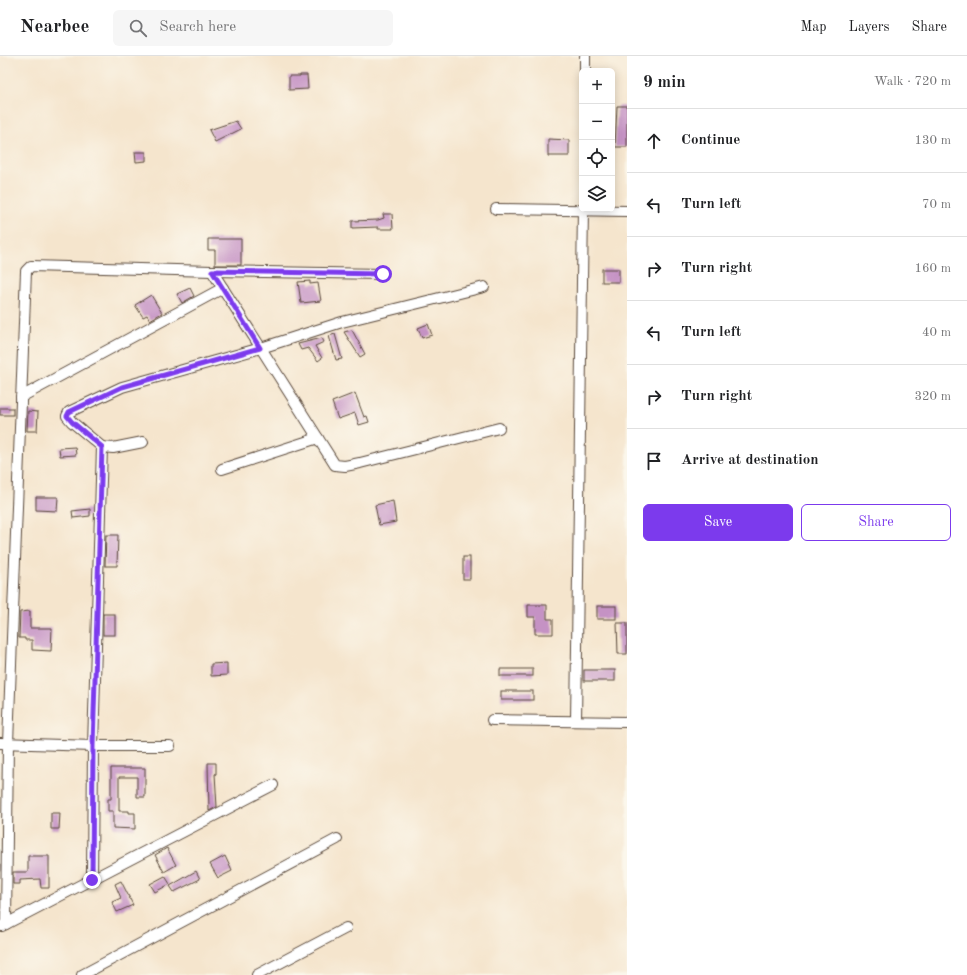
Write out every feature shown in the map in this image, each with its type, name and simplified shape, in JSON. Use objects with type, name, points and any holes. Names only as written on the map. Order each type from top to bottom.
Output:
[{"type":"street","points":[[584,68],[585,56]]},
{"type":"street","points":[[496,209],[579,210]]},
{"type":"street","points":[[615,211],[627,211]]},
{"type":"street","points":[[576,721],[583,212]]},
{"type":"street","points":[[273,784],[3,926],[4,743],[26,271],[31,266],[383,274]]},
{"type":"street","points":[[212,271],[335,465],[345,466],[499,428]]},
{"type":"street","points":[[21,398],[223,288]]},
{"type":"street","points":[[142,442],[113,448],[102,447],[67,416],[69,412],[122,387],[260,348],[342,322],[484,288]]},
{"type":"street","points":[[222,469],[318,438]]},
{"type":"street","points":[[92,880],[93,746],[102,447]]},
{"type":"street","points":[[492,720],[627,722]]},
{"type":"street","points":[[4,743],[93,746],[170,746]]},
{"type":"street","points":[[82,975],[338,839]]},
{"type":"street","points":[[257,975],[346,928]]},
{"type":"building","points":[[307,75],[308,89],[289,90],[289,76]]},
{"type":"building","points":[[617,106],[627,106],[627,147],[615,147]]},
{"type":"building","points":[[236,121],[241,129],[215,142],[209,130]]},
{"type":"building","points":[[548,139],[569,140],[569,156],[548,156]]},
{"type":"building","points":[[135,152],[146,152],[146,161],[136,162]]},
{"type":"building","points":[[383,214],[392,214],[393,229],[378,229],[378,227],[352,228],[352,221],[378,220],[384,218]]},
{"type":"building","points":[[208,239],[241,239],[241,265],[215,265],[215,250],[208,250]]},
{"type":"building","points":[[602,269],[619,269],[619,282],[602,282]]},
{"type":"building","points":[[310,281],[310,284],[318,283],[321,301],[301,303],[298,282]]},
{"type":"building","points":[[190,288],[194,296],[182,303],[177,294]]},
{"type":"building","points":[[151,295],[162,313],[150,320],[147,315],[143,317],[135,305]]},
{"type":"building","points":[[428,324],[432,335],[422,338],[418,328]]},
{"type":"building","points":[[352,330],[365,354],[360,357],[344,332]]},
{"type":"building","points":[[335,334],[342,359],[336,360],[329,336]]},
{"type":"building","points":[[322,338],[324,342],[315,346],[322,358],[318,361],[308,348],[301,350],[298,344]]},
{"type":"building","points":[[355,393],[364,417],[367,416],[369,422],[359,425],[355,413],[338,419],[332,402]]},
{"type":"building","points":[[0,408],[13,408],[13,415],[0,415]]},
{"type":"building","points":[[28,411],[38,412],[37,431],[27,431]]},
{"type":"building","points":[[75,447],[76,455],[60,456],[59,448]]},
{"type":"building","points":[[36,497],[58,497],[57,511],[36,510]]},
{"type":"building","points":[[393,501],[396,522],[379,525],[375,505]]},
{"type":"building","points":[[90,509],[90,516],[73,518],[72,511]]},
{"type":"building","points":[[106,535],[118,535],[117,566],[105,566]]},
{"type":"building","points":[[463,557],[470,557],[470,579],[463,579]]},
{"type":"building","points":[[528,605],[547,605],[547,619],[553,619],[553,634],[535,634],[535,617],[528,617]]},
{"type":"building","points":[[597,606],[616,606],[616,619],[597,619]]},
{"type":"building","points":[[30,611],[30,628],[52,628],[51,651],[32,650],[32,640],[19,638],[20,612]]},
{"type":"building","points":[[103,614],[115,614],[115,635],[103,635]]},
{"type":"building","points":[[617,623],[627,623],[627,654],[618,654]]},
{"type":"building","points":[[227,663],[227,675],[211,676],[211,664]]},
{"type":"building","points":[[500,669],[533,669],[533,676],[500,676]]},
{"type":"building","points":[[584,670],[615,670],[615,681],[584,681]]},
{"type":"building","points":[[501,691],[533,691],[533,700],[501,700]]},
{"type":"building","points":[[208,763],[216,763],[215,774],[217,807],[209,811]]},
{"type":"building","points":[[111,768],[145,768],[145,797],[137,797],[137,777],[119,777],[119,811],[129,811],[129,813],[135,813],[135,829],[113,828],[113,811],[108,811],[108,799],[111,799]]},
{"type":"building","points":[[51,813],[60,813],[59,829],[51,829]]},
{"type":"building","points":[[167,848],[176,865],[164,872],[155,855]]},
{"type":"building","points":[[28,856],[49,856],[49,888],[41,888],[40,879],[20,880],[20,884],[13,884],[13,872],[28,872]]},
{"type":"building","points":[[225,856],[232,871],[218,878],[210,864]]},
{"type":"building","points":[[196,871],[200,879],[174,892],[170,886]]},
{"type":"building","points":[[165,876],[170,884],[155,892],[150,884]]},
{"type":"building","points":[[121,881],[133,905],[117,912],[112,902],[121,898],[115,884]]},
{"type":"route","points":[[92,880],[93,746],[102,447],[67,416],[69,412],[122,387],[260,348],[212,271],[383,274]]}]
